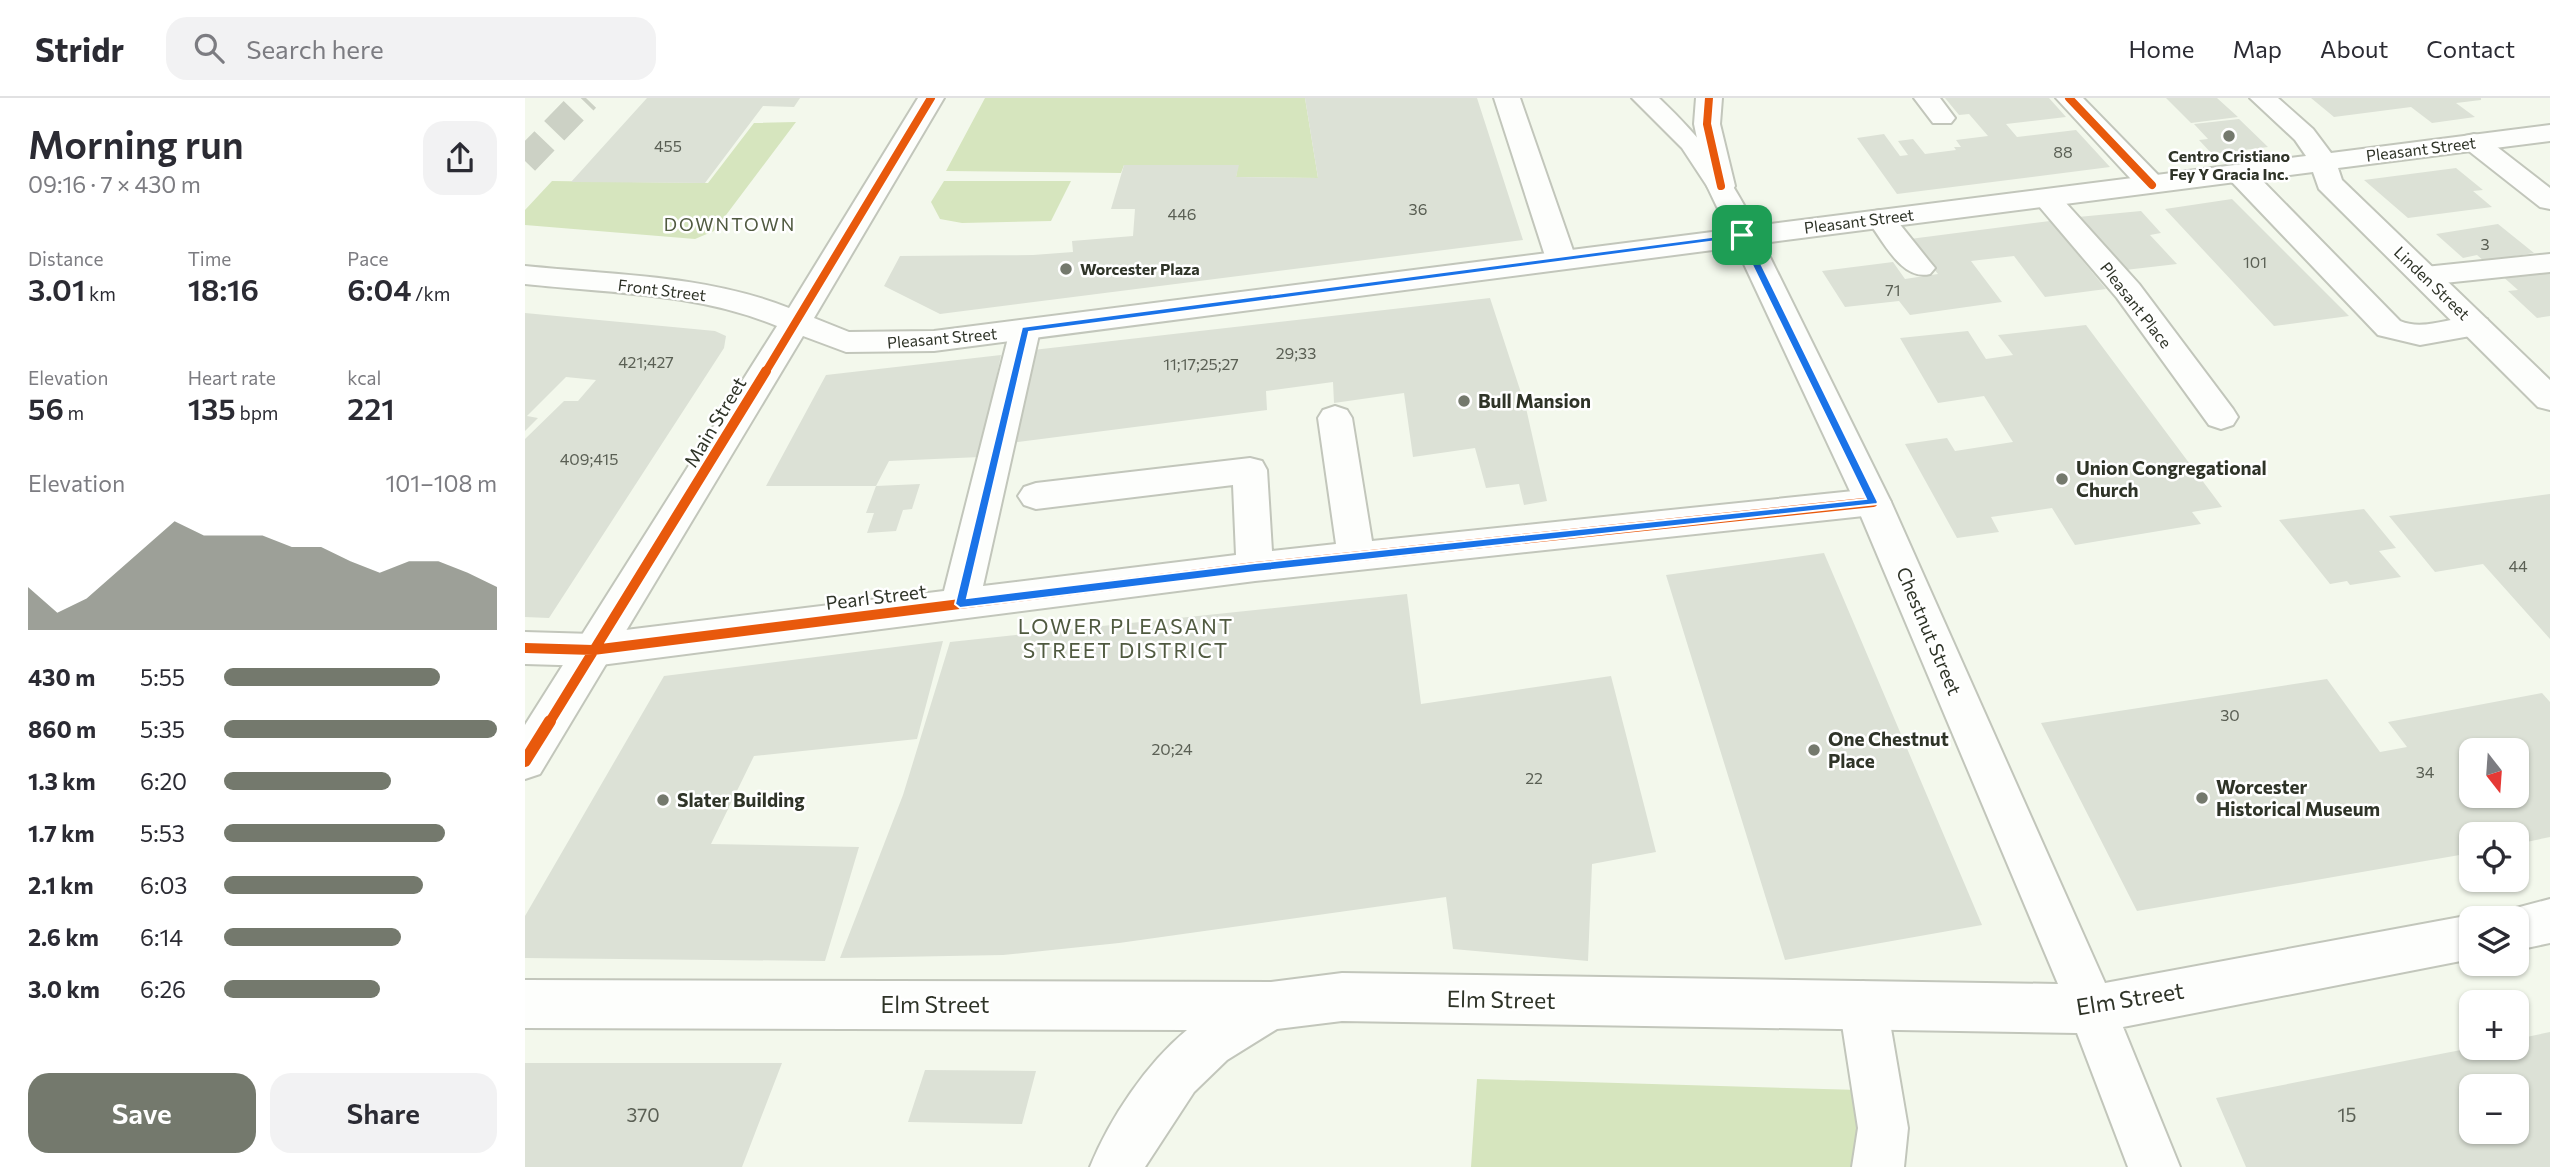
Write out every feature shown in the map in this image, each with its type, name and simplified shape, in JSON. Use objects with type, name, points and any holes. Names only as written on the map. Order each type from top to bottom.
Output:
[{"type":"main road","name":"Main Street","points":[[525,761],[692,494],[931,98]]},
{"type":"main road","points":[[1507,98],[1561,259]]},
{"type":"main road","points":[[1645,98],[1691,142],[1721,186]]},
{"type":"main road","name":"Chestnut Street","points":[[1709,98],[1707,124],[1721,186],[1742,235],[1873,502],[2092,1009],[2154,1167]]},
{"type":"main road","points":[[1927,98],[1942,118]]},
{"type":"main road","points":[[2069,98],[2152,185]]},
{"type":"main road","name":"Linden Street","points":[[2263,98],[2316,146],[2325,162],[2329,183],[2550,399]]},
{"type":"main road","name":"Pleasant Street","points":[[796,321],[846,342],[934,341],[2550,133]]},
{"type":"main road","points":[[2474,142],[2550,201]]},
{"type":"main road","points":[[2239,174],[2389,328],[2397,333],[2411,335],[2476,326]]},
{"type":"main road","name":"Pleasant Place","points":[[2046,198],[2127,291],[2221,417]]},
{"type":"main road","points":[[1880,218],[1920,268]]},
{"type":"main road","points":[[2425,276],[2550,263]]},
{"type":"main road","name":"Front Street","points":[[525,275],[703,293],[754,305],[796,321]]},
{"type":"main road","points":[[960,604],[1025,330]]},
{"type":"main road","points":[[1335,418],[1356,557]]},
{"type":"main road","points":[[1036,496],[1250,470],[1255,567]]},
{"type":"main road","name":"Pearl Street","points":[[525,648],[593,650],[1255,567],[1873,502]]},
{"type":"main road","points":[[2529,925],[2550,921]]},
{"type":"main road","name":"Elm Street","points":[[525,1004],[1271,1006],[1342,998],[2092,1009],[2459,938]]},
{"type":"main road","points":[[1863,1005],[1883,1128],[1878,1167]]},
{"type":"main road","points":[[1116,1167],[1151,1110],[1188,1063],[1230,1030],[1271,1006]]},
{"type":"green space","points":[[985,98],[1305,98],[1318,178],[1236,177],[1238,165],[1124,165],[1121,173],[946,171]]},
{"type":"green space","points":[[796,122],[714,231],[695,239],[525,225],[525,210],[552,181],[708,183],[754,123]]},
{"type":"green space","points":[[944,181],[1071,181],[1051,221],[962,223],[940,219],[931,202]]},
{"type":"green space","points":[[1477,1079],[1860,1090],[1872,1167],[1471,1167]]},
{"type":"building","points":[[647,98],[800,98],[794,107],[763,106],[705,183],[571,182]]},
{"type":"building","points":[[1305,98],[1477,98],[1523,240],[940,314],[884,286],[900,256],[1073,252],[1072,241],[1133,236],[1135,209],[1111,209],[1124,165],[1239,165],[1236,177],[1318,178]]},
{"type":"building","points":[[1945,98],[2049,98],[2066,117],[2006,124],[2017,137],[2076,130],[2110,167],[1897,194],[1857,138],[1884,134],[1900,156],[1908,155],[1898,141],[1913,139],[1925,154],[1956,150],[1954,147],[1961,147],[1956,140],[1988,136],[1969,114],[1959,115]]},
{"type":"building","points":[[2166,98],[2217,98],[2238,117],[2191,123]]},
{"type":"building","points":[[2311,98],[2481,100],[2456,103],[2475,117],[2432,123],[2411,107],[2334,117]]},
{"type":"building","points":[[2239,119],[2268,147],[2212,154],[2199,140],[2208,139],[2194,124]]},
{"type":"building","points":[[2456,168],[2483,190],[2473,191],[2492,207],[2408,218],[2364,180]]},
{"type":"building","points":[[2232,199],[2349,316],[2274,326],[2165,209]]},
{"type":"building","points":[[2141,211],[2161,233],[2150,235],[2177,264],[2125,270],[2078,217]]},
{"type":"building","points":[[2050,221],[2106,289],[2045,297],[2014,256],[1971,261],[2002,302],[1910,315],[1899,301],[1845,307],[1822,271],[1893,262],[1905,279],[1938,274],[1910,239]]},
{"type":"building","points":[[2498,224],[2534,253],[2484,261],[2477,255],[2463,258],[2436,234]]},
{"type":"building","points":[[2550,269],[2550,316],[2537,318],[2508,291],[2518,290],[2501,275]]},
{"type":"building","points":[[1490,298],[1526,408],[1547,501],[1524,505],[1519,484],[1486,488],[1475,448],[1413,457],[1404,393],[1334,403],[1333,382],[1266,391],[1267,410],[1010,443],[1033,350]]},
{"type":"building","points":[[525,313],[715,331],[726,336],[724,348],[549,618],[525,617],[525,439],[564,401],[578,401],[596,380],[566,377],[527,416],[538,418],[525,431]]},
{"type":"building","name":"Union Congregational Church","points":[[2086,325],[2222,507],[2192,512],[2201,524],[2075,545],[2052,508],[1991,517],[1999,532],[1957,538],[1905,444],[1947,438],[1955,451],[2013,442],[1984,396],[1938,403],[1900,338],[1968,331],[1986,359],[2013,355],[1998,335]]},
{"type":"building","points":[[1001,355],[980,457],[889,461],[876,486],[766,486],[826,375]]},
{"type":"building","points":[[920,484],[912,509],[903,510],[896,531],[867,533],[874,513],[866,513],[876,486]]},
{"type":"building","points":[[2550,494],[2550,639],[2483,564],[2435,572],[2389,516]]},
{"type":"building","points":[[2364,509],[2396,548],[2379,551],[2401,577],[2350,585],[2347,581],[2330,584],[2279,520]]},
{"type":"building","name":"One Chestnut Place","points":[[1824,553],[1982,925],[1785,960],[1666,575]]},
{"type":"building","points":[[1407,594],[1421,704],[1611,676],[1656,852],[1592,864],[1588,961],[1453,949],[1446,897],[1119,943],[1003,955],[840,958],[903,795],[950,642]]},
{"type":"building","name":"Slater Building","points":[[943,641],[917,739],[754,756],[711,844],[859,847],[825,961],[525,958],[525,916],[664,676]]},
{"type":"building","name":"Worcester Historical Museum","points":[[2327,679],[2380,752],[2407,747],[2388,722],[2542,693],[2550,702],[2550,837],[2529,841],[2529,822],[2459,822],[2459,855],[2137,911],[2041,723]]},
{"type":"building","points":[[2550,1032],[2550,1167],[2246,1167],[2216,1098],[2459,1050],[2459,1060],[2529,1060],[2529,1036]]},
{"type":"building","points":[[525,1063],[782,1063],[742,1167],[525,1167]]},
{"type":"building","points":[[925,1070],[1036,1071],[1022,1124],[908,1122]]},
{"type":"tunnel","points":[[525,161],[586,98]]},
{"type":"cycle path","points":[[525,761],[692,493],[931,98]]},
{"type":"cycle path","points":[[1709,98],[1707,124],[1721,186]]},
{"type":"cycle path","points":[[2069,98],[2152,185]]},
{"type":"cycle path","points":[[525,648],[593,650],[1255,567],[1873,502]]},
{"type":"place","name":"Centro Cristiano Fey Y Gracia Inc.","points":[[2229,136]]},
{"type":"place","name":"Worcester Plaza","points":[[1066,269]]},
{"type":"place","name":"Bull Mansion","points":[[1464,401]]},
{"type":"place","name":"Union Congregational Church","points":[[2062,479]]},
{"type":"place","name":"One Chestnut Place","points":[[1814,750]]},
{"type":"place","name":"Worcester Historical Museum","points":[[2202,798]]},
{"type":"place","name":"Slater Building","points":[[663,800]]},
{"type":"district","name":"DOWNTOWN","points":[[730,225]]},
{"type":"district","name":"LOWER PLEASANT STREET DISTRICT","points":[[1126,639]]},
{"type":"route","points":[[1742,235],[1873,502],[1255,567],[960,604],[1025,330],[1742,235]]}]
